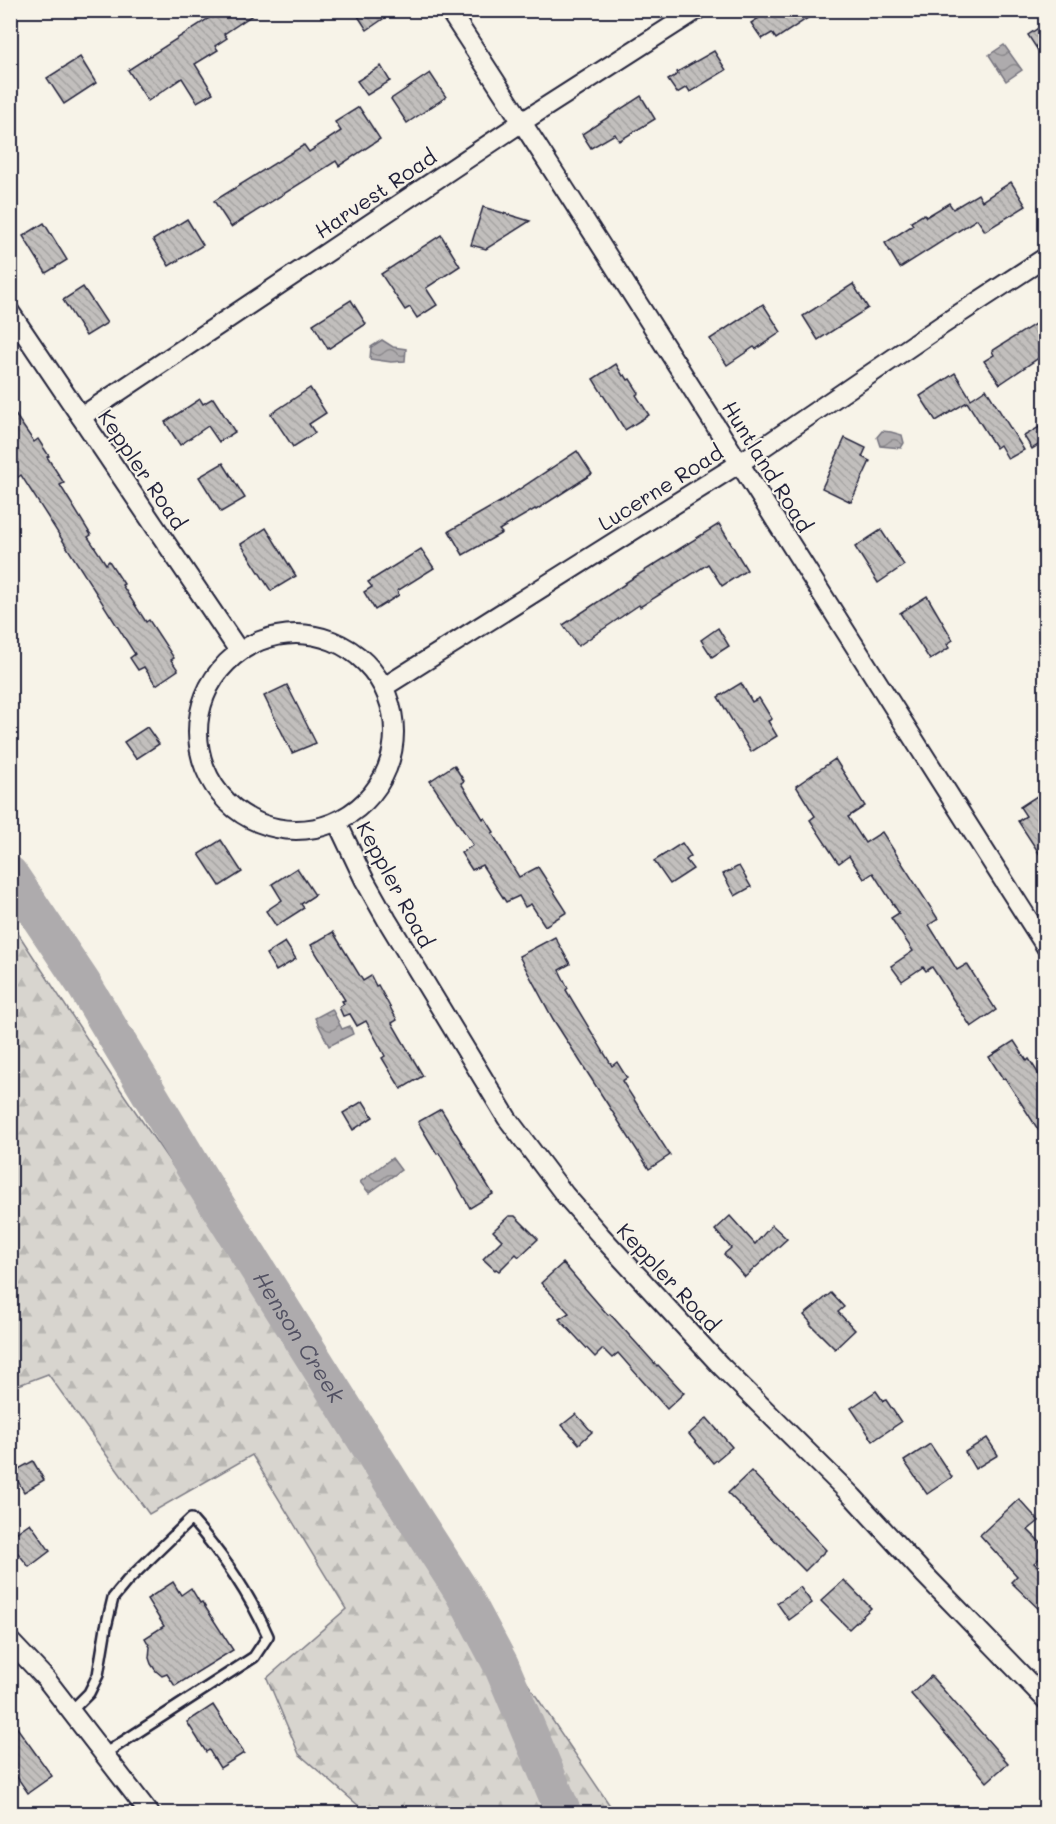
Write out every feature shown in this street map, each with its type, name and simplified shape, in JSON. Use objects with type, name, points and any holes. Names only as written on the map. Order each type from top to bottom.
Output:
[{"type":"street","name":"Huntland Road","points":[[449,10],[740,463],[1046,947]]},
{"type":"street","name":"Harvest Road","points":[[81,417],[522,122],[697,10]]},
{"type":"street","name":"Lucerne Road","points":[[384,687],[740,463],[942,324],[1046,257]]},
{"type":"street","name":"Keppler Road","points":[[10,312],[239,651]]},
{"type":"street","name":"Keppler Road","points":[[284,634],[308,634],[332,640],[353,651],[370,667],[384,687],[393,712],[394,738],[389,764],[377,788],[361,809],[338,824],[312,830],[285,830],[259,824],[236,811],[218,792],[204,770],[198,744],[198,717],[206,691],[220,669],[239,651],[261,639],[284,634]]},
{"type":"street","name":"Keppler Road","points":[[338,824],[381,910],[507,1118],[565,1195],[720,1365],[853,1497],[1046,1700]]},
{"type":"street","points":[[10,1641],[46,1679],[150,1814]]},
{"type":"lane","points":[[71,1711],[88,1693],[98,1675],[113,1598],[127,1581],[191,1519],[215,1545],[258,1612],[268,1636],[254,1657],[104,1754]]},
{"type":"green space","points":[[10,857],[28,885],[11,896],[10,896]]},
{"type":"green space","points":[[10,921],[118,1086],[615,1813],[367,1813],[299,1754],[267,1678],[346,1609],[252,1455],[149,1514],[48,1374],[11,1388]]},
{"type":"water","points":[[1004,45],[1022,70],[1006,81],[989,55]]},
{"type":"water","points":[[382,340],[393,347],[406,349],[405,361],[370,359],[371,347]]},
{"type":"water","points":[[882,431],[902,435],[904,443],[901,448],[880,446],[877,437]]},
{"type":"water","points":[[332,1009],[342,1029],[350,1026],[353,1034],[329,1046],[315,1018]]},
{"type":"water","points":[[392,1158],[401,1170],[369,1193],[360,1182]]},
{"type":"building","points":[[225,10],[260,10],[224,34],[227,38],[215,46],[218,50],[195,64],[213,93],[197,102],[182,78],[148,101],[128,70]]},
{"type":"building","points":[[354,10],[396,10],[367,30]]},
{"type":"building","points":[[771,10],[820,10],[776,39],[772,33],[762,39],[751,23]]},
{"type":"building","points":[[1046,23],[1046,63],[1028,35]]},
{"type":"building","points":[[714,51],[726,70],[690,92],[687,87],[677,93],[668,80],[678,74],[677,72]]},
{"type":"building","points":[[80,57],[96,83],[64,104],[47,78]]},
{"type":"building","points":[[381,66],[390,81],[367,95],[357,81]]},
{"type":"building","points":[[430,73],[446,97],[407,123],[391,99]]},
{"type":"building","points":[[641,96],[655,119],[619,141],[615,134],[591,148],[582,134]]},
{"type":"building","points":[[359,107],[380,139],[339,166],[336,161],[231,227],[214,201],[304,145],[309,152],[341,131],[335,122]]},
{"type":"building","points":[[1011,182],[1026,206],[985,231],[977,219],[900,268],[885,243],[913,225],[911,222],[924,214],[926,217],[949,203],[953,209],[978,194],[982,201]]},
{"type":"building","points":[[483,207],[530,221],[486,249],[471,245]]},
{"type":"building","points":[[187,219],[203,245],[169,266],[153,240]]},
{"type":"building","points":[[44,223],[67,260],[46,273],[23,236]]},
{"type":"building","points":[[441,235],[460,266],[426,288],[437,305],[417,318],[410,307],[405,310],[381,274]]},
{"type":"building","points":[[853,284],[868,308],[818,340],[803,316]]},
{"type":"building","points":[[83,287],[107,323],[86,336],[63,300]]},
{"type":"building","points":[[351,300],[366,324],[328,349],[313,324]]},
{"type":"building","points":[[763,304],[781,332],[727,365],[710,339]]},
{"type":"building","points":[[1046,317],[1046,353],[1000,384],[984,361],[994,355],[992,351]]},
{"type":"building","points":[[616,364],[623,376],[630,379],[639,393],[636,395],[649,415],[625,430],[593,379]]},
{"type":"building","points":[[955,373],[971,399],[986,389],[1024,450],[1008,459],[1000,445],[996,448],[967,402],[936,421],[920,396]]},
{"type":"building","points":[[310,388],[326,413],[309,424],[315,433],[293,447],[271,414]]},
{"type":"building","points":[[213,398],[235,432],[219,442],[208,426],[180,445],[165,422],[200,399],[203,404]]},
{"type":"building","points":[[10,407],[34,442],[38,439],[64,483],[60,485],[91,535],[88,537],[106,564],[109,561],[146,622],[149,620],[174,658],[171,660],[178,670],[156,685],[144,667],[138,670],[130,658],[135,654],[21,475],[10,483]]},
{"type":"building","points":[[1046,423],[1046,440],[1032,449],[1024,436]]},
{"type":"building","points":[[845,438],[866,448],[862,457],[870,461],[851,502],[822,488]]},
{"type":"building","points":[[577,451],[592,474],[536,510],[499,530],[502,533],[463,555],[449,531],[500,502]]},
{"type":"building","points":[[223,463],[245,498],[221,512],[199,477]]},
{"type":"building","points":[[719,524],[747,570],[722,586],[708,564],[640,607],[639,605],[578,646],[563,625]]},
{"type":"building","points":[[266,528],[296,576],[271,591],[241,544]]},
{"type":"building","points":[[881,530],[904,565],[878,583],[855,547]]},
{"type":"building","points":[[421,549],[434,568],[397,591],[399,595],[375,610],[364,592],[372,587],[368,582]]},
{"type":"building","points":[[927,596],[953,640],[947,644],[949,648],[930,660],[900,613]]},
{"type":"building","points":[[718,628],[729,646],[712,657],[701,640]]},
{"type":"building","points":[[741,683],[752,702],[759,698],[772,719],[768,721],[777,736],[751,752],[718,697]]},
{"type":"building","points":[[287,685],[316,743],[292,753],[264,696]]},
{"type":"building","points":[[147,727],[159,744],[136,759],[124,742]]},
{"type":"building","points":[[835,759],[865,806],[848,817],[865,843],[882,832],[938,919],[929,925],[957,970],[967,964],[996,1010],[971,1027],[932,967],[926,971],[923,967],[902,981],[891,966],[913,951],[891,918],[899,913],[873,873],[864,879],[849,856],[839,863],[810,820],[815,816],[796,786]]},
{"type":"building","points":[[454,765],[464,781],[461,783],[483,819],[485,818],[494,832],[492,833],[519,877],[538,867],[567,912],[545,926],[531,904],[525,907],[519,896],[506,902],[482,865],[472,870],[461,853],[473,845],[430,781]]},
{"type":"building","points":[[1040,794],[1046,803],[1046,864],[1018,821],[1026,816],[1020,807]]},
{"type":"building","points":[[221,840],[242,872],[220,886],[199,854]]},
{"type":"building","points":[[682,843],[691,856],[686,860],[693,869],[670,884],[654,861]]},
{"type":"building","points":[[739,866],[751,887],[735,896],[723,874]]},
{"type":"building","points":[[297,868],[315,895],[301,904],[304,908],[276,926],[266,911],[282,900],[272,884]]},
{"type":"building","points":[[333,932],[363,981],[371,976],[376,986],[378,985],[397,1020],[392,1023],[423,1076],[401,1089],[382,1058],[385,1056],[366,1021],[357,1026],[350,1014],[343,1016],[339,1007],[344,1004],[342,1001],[345,1000],[311,945]]},
{"type":"building","points":[[555,937],[570,964],[559,970],[568,988],[566,990],[612,1066],[617,1062],[627,1078],[622,1081],[670,1155],[649,1169],[553,1019],[519,956]]},
{"type":"building","points":[[285,942],[296,959],[276,971],[266,954]]},
{"type":"building","points":[[1014,1041],[1046,1085],[1046,1142],[989,1057]]},
{"type":"building","points":[[363,1101],[373,1117],[353,1130],[343,1113]]},
{"type":"building","points":[[441,1109],[493,1194],[470,1208],[439,1153],[437,1154],[418,1122]]},
{"type":"building","points":[[509,1216],[515,1216],[538,1239],[519,1257],[516,1254],[499,1271],[483,1259],[502,1240],[493,1231]]},
{"type":"building","points":[[730,1216],[755,1244],[772,1225],[787,1239],[745,1277],[724,1254],[731,1248],[715,1230]]},
{"type":"building","points":[[563,1263],[608,1315],[610,1314],[684,1393],[667,1409],[618,1353],[612,1358],[603,1349],[595,1357],[559,1319],[569,1313],[541,1283]]},
{"type":"building","points":[[831,1293],[844,1307],[838,1312],[855,1330],[835,1349],[804,1315]]},
{"type":"building","points":[[876,1391],[883,1401],[886,1400],[901,1422],[873,1441],[851,1408]]},
{"type":"building","points":[[576,1414],[592,1432],[579,1444],[562,1425]]},
{"type":"building","points":[[707,1418],[732,1447],[713,1463],[689,1434]]},
{"type":"building","points":[[987,1438],[998,1455],[975,1469],[965,1452]]},
{"type":"building","points":[[930,1444],[952,1477],[927,1494],[904,1461]]},
{"type":"building","points":[[33,1461],[44,1480],[24,1492],[13,1472]]},
{"type":"building","points":[[751,1471],[826,1550],[805,1571],[728,1493]]},
{"type":"building","points":[[1019,1499],[1039,1521],[1028,1530],[1046,1548],[1046,1553],[1034,1563],[1046,1574],[1046,1616],[1011,1582],[1017,1576],[980,1535]]},
{"type":"building","points":[[30,1523],[50,1551],[29,1567],[10,1543],[10,1537]]},
{"type":"building","points":[[844,1580],[871,1608],[849,1629],[821,1601]]},
{"type":"building","points":[[173,1582],[181,1595],[191,1588],[233,1650],[175,1686],[167,1674],[162,1676],[151,1664],[150,1647],[145,1638],[164,1626],[147,1599]]},
{"type":"building","points":[[800,1587],[812,1603],[789,1620],[777,1603]]},
{"type":"building","points":[[931,1676],[1008,1763],[987,1782],[911,1694]]},
{"type":"building","points":[[213,1705],[244,1753],[220,1768],[209,1750],[206,1752],[187,1722]]},
{"type":"building","points":[[10,1718],[52,1776],[28,1793],[10,1767]]},
{"type":"waterway","name":"Henson Creek","points":[[10,874],[83,983],[197,1173],[462,1592],[501,1665],[564,1814]]}]
